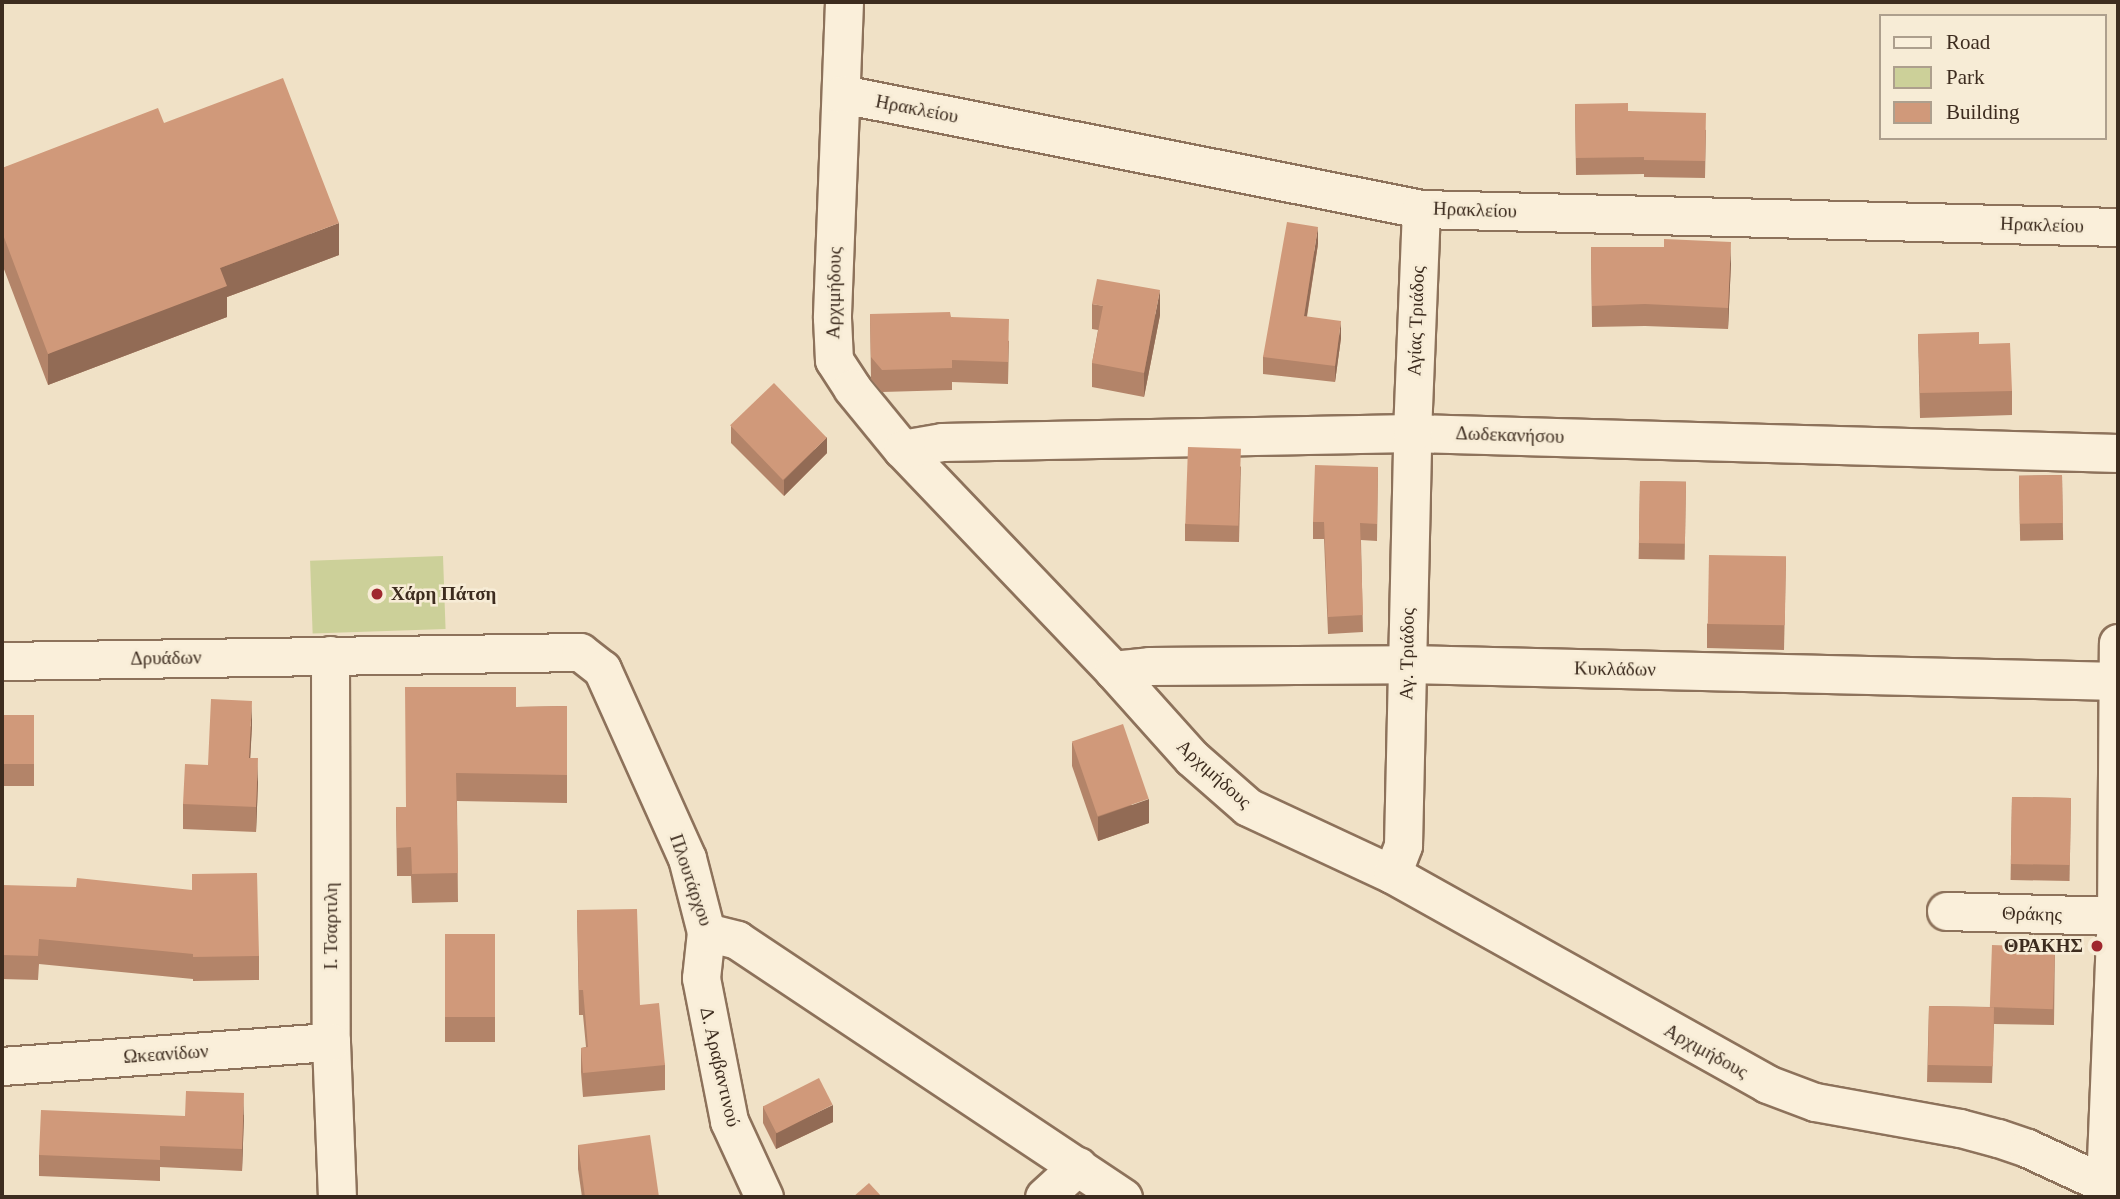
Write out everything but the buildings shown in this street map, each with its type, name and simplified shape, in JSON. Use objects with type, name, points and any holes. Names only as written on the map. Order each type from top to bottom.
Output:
[{"type":"street","name":"Αρχιμήδους","points":[[844,2],[832,318],[834,360],[852,388],[902,449],[1192,758],[1248,807],[1392,874],[1734,1068],[1791,1096],[1998,1138],[2064,1164],[2111,1187]]},
{"type":"street","name":"Ηρακλείου","points":[[842,94],[1421,209],[2118,227]]},
{"type":"street","name":"Αγίας Τριάδος","points":[[1412,432],[1421,209]]},
{"type":"street","name":"Δωδεκανήσου","points":[[902,449],[942,442],[1412,432],[2118,453]]},
{"type":"street","name":"Αγ. Τριάδος","points":[[1392,874],[1403,845],[1412,432]]},
{"type":"street","points":[[2111,1187],[2117,916],[2118,643]]},
{"type":"street","name":"Πλουτάρχου","points":[[330,655],[580,652],[602,669],[608,682],[687,858],[706,932],[737,940],[1123,1197]]},
{"type":"street","name":"Δρυάδων","points":[[2,661],[330,655]]},
{"type":"street","name":"Ι. Τσαρτιλη","points":[[330,655],[331,1042],[337,1197]]},
{"type":"street","name":"Κυκλάδων","points":[[1112,670],[1149,666],[1407,664],[2117,681]]},
{"type":"street","name":"Θράκης","points":[[1946,911],[2117,916]]},
{"type":"street","name":"Δ. Αραβαντινού","points":[[706,932],[701,978],[729,1121],[764,1197]]},
{"type":"street","name":"Ωκεανίδων","points":[[2,1066],[331,1042]]},
{"type":"street","points":[[1044,1197],[1078,1166]]},
{"type":"green space","name":"Χάρη Πάτση","points":[[443,556],[446,629],[313,634],[310,561]]},
{"type":"place","name":"Χάρη Πάτση","points":[[377,594]]},
{"type":"place","name":"ΘΡΑΚΗΣ","points":[[2097,946]]}]
